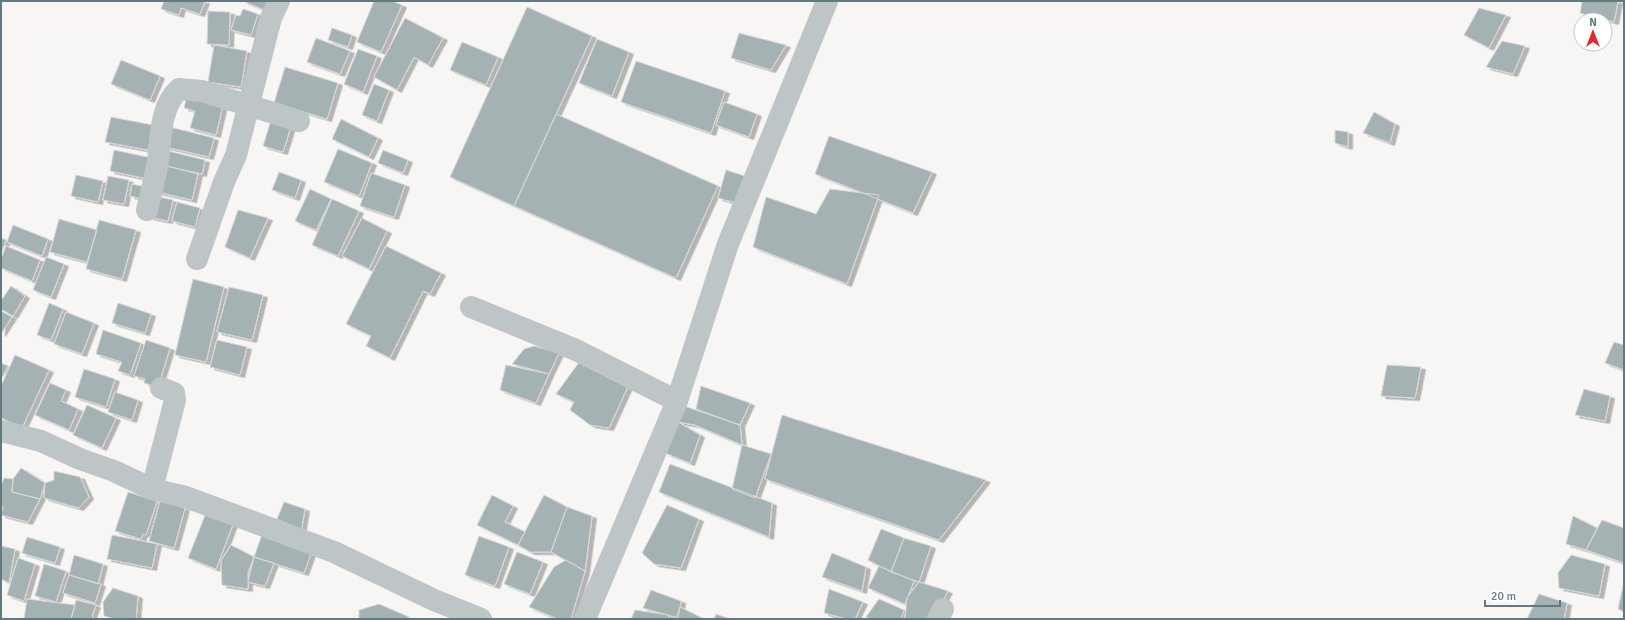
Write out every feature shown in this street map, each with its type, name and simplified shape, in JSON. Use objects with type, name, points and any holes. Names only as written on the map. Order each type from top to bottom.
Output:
[{"type":"street","points":[[197,260],[224,182],[236,154],[271,18],[279,1]]},
{"type":"street","points":[[585,619],[676,401],[728,244],[827,1]]},
{"type":"street","points":[[147,210],[158,162],[160,132],[172,96],[179,89],[185,88],[202,91],[299,120]]},
{"type":"street","points":[[471,307],[576,350],[676,401]]},
{"type":"street","points":[[152,488],[175,400],[174,393],[161,388]]},
{"type":"street","points":[[1,431],[41,441],[80,459],[152,488],[186,497],[334,552],[434,600],[481,619]]},
{"type":"building","points":[[164,1],[205,1],[200,14],[181,8],[179,15],[161,9]]},
{"type":"building","points":[[243,1],[274,1],[269,12]]},
{"type":"building","points":[[374,1],[392,1],[402,5],[381,52],[357,42]]},
{"type":"building","points":[[1582,1],[1618,1],[1614,22],[1613,12],[1580,12]]},
{"type":"building","points":[[527,7],[592,36],[514,206],[450,177]]},
{"type":"building","points":[[1479,8],[1506,15],[1489,48],[1464,35]]},
{"type":"building","points":[[243,9],[258,14],[251,35],[231,30],[236,15],[240,16]]},
{"type":"building","points":[[208,11],[230,12],[229,45],[207,44]]},
{"type":"building","points":[[405,18],[443,38],[428,65],[414,57],[397,90],[374,77]]},
{"type":"building","points":[[332,28],[352,35],[348,47],[328,40]]},
{"type":"building","points":[[739,33],[786,45],[771,70],[731,58]]},
{"type":"building","points":[[316,38],[350,51],[340,74],[307,62]]},
{"type":"building","points":[[597,39],[629,52],[612,96],[579,83]]},
{"type":"building","points":[[1502,41],[1525,46],[1513,74],[1486,67]]},
{"type":"building","points":[[462,42],[498,57],[486,85],[450,70]]},
{"type":"building","points":[[214,45],[247,51],[241,87],[208,82]]},
{"type":"building","points":[[358,49],[377,56],[363,92],[344,84]]},
{"type":"building","points":[[121,60],[160,76],[150,100],[111,84]]},
{"type":"building","points":[[636,61],[725,91],[711,133],[621,102]]},
{"type":"building","points":[[285,67],[338,83],[327,119],[274,103]]},
{"type":"building","points":[[374,84],[389,90],[377,121],[362,115]]},
{"type":"building","points":[[188,91],[224,100],[216,135],[190,128],[195,111],[184,108]]},
{"type":"building","points":[[724,102],[757,114],[749,137],[716,125]]},
{"type":"building","points":[[1374,112],[1395,124],[1390,143],[1363,133]]},
{"type":"building","points":[[556,114],[718,186],[676,278],[514,206]]},
{"type":"building","points":[[111,117],[153,125],[148,150],[105,142]]},
{"type":"building","points":[[272,117],[292,123],[283,152],[263,146]]},
{"type":"building","points":[[341,119],[378,138],[369,157],[332,139]]},
{"type":"building","points":[[170,127],[214,138],[209,157],[166,147]]},
{"type":"building","points":[[1335,130],[1348,132],[1348,147],[1335,143]]},
{"type":"building","points":[[829,136],[932,172],[913,213],[815,174]]},
{"type":"building","points":[[338,149],[372,163],[359,196],[324,182]]},
{"type":"building","points":[[114,150],[152,158],[148,179],[110,171]]},
{"type":"building","points":[[164,150],[205,160],[202,174],[161,165]]},
{"type":"building","points":[[383,150],[408,160],[403,173],[378,163]]},
{"type":"building","points":[[163,165],[198,174],[192,200],[157,192]]},
{"type":"building","points":[[726,170],[748,177],[740,204],[718,198]]},
{"type":"building","points":[[279,172],[301,180],[295,198],[272,190]]},
{"type":"building","points":[[371,173],[405,185],[394,217],[360,206]]},
{"type":"building","points":[[76,175],[103,181],[98,202],[71,196]]},
{"type":"building","points":[[108,176],[129,180],[124,204],[103,200]]},
{"type":"building","points":[[132,184],[150,188],[147,200],[130,196]]},
{"type":"building","points":[[310,189],[331,199],[316,230],[295,221]]},
{"type":"building","points":[[830,189],[879,195],[847,284],[753,247],[766,197],[816,214]]},
{"type":"building","points":[[154,196],[173,200],[168,221],[149,217]]},
{"type":"building","points":[[332,199],[359,211],[338,256],[312,245]]},
{"type":"building","points":[[177,202],[200,208],[195,227],[172,221]]},
{"type":"building","points":[[238,210],[268,218],[250,258],[225,247]]},
{"type":"building","points":[[362,218],[387,231],[369,269],[342,256]]},
{"type":"building","points":[[59,219],[97,230],[87,262],[50,252]]},
{"type":"building","points":[[99,220],[136,230],[122,279],[86,269]]},
{"type":"building","points":[[13,225],[48,239],[42,256],[7,242]]},
{"type":"building","points":[[1,238],[6,240],[1,254]]},
{"type":"building","points":[[6,246],[40,260],[32,281],[1,268],[1,259]]},
{"type":"building","points":[[386,246],[441,273],[430,294],[423,291],[390,358],[366,346],[371,336],[346,324]]},
{"type":"building","points":[[46,257],[64,264],[51,297],[33,290]]},
{"type":"building","points":[[193,279],[224,287],[206,362],[175,355]]},
{"type":"building","points":[[11,286],[25,296],[13,316],[1,309],[1,301]]},
{"type":"building","points":[[229,287],[263,295],[252,340],[217,332]]},
{"type":"building","points":[[49,303],[63,309],[51,340],[37,335]]},
{"type":"building","points":[[118,303],[151,314],[145,333],[112,323]]},
{"type":"building","points":[[1,311],[12,317],[1,334]]},
{"type":"building","points":[[66,312],[94,323],[82,354],[54,344]]},
{"type":"building","points":[[103,330],[141,343],[130,375],[118,371],[122,362],[96,354]]},
{"type":"building","points":[[146,340],[170,348],[158,387],[144,383],[145,379],[134,376]]},
{"type":"building","points":[[217,340],[247,347],[240,375],[210,367]]},
{"type":"building","points":[[1614,342],[1624,345],[1624,370],[1605,363]]},
{"type":"building","points":[[534,346],[559,353],[549,374],[512,364],[524,349]]},
{"type":"building","points":[[15,355],[49,370],[22,428],[1,418],[1,386]]},
{"type":"building","points":[[580,361],[630,382],[609,428],[590,425],[570,410],[574,402],[556,394]]},
{"type":"building","points":[[1,363],[8,366],[1,380]]},
{"type":"building","points":[[506,365],[549,374],[536,403],[500,390]]},
{"type":"building","points":[[1387,365],[1421,367],[1415,398],[1381,396]]},
{"type":"building","points":[[84,369],[115,379],[106,407],[75,397]]},
{"type":"building","points":[[50,383],[66,390],[61,401],[78,409],[69,430],[35,415]]},
{"type":"building","points":[[701,386],[750,403],[740,425],[696,409]]},
{"type":"building","points":[[1584,389],[1610,396],[1605,421],[1575,415]]},
{"type":"building","points":[[115,392],[138,400],[132,420],[108,412]]},
{"type":"building","points":[[87,405],[116,418],[102,448],[73,435]]},
{"type":"building","points":[[684,406],[740,425],[742,445],[695,425],[678,422]]},
{"type":"building","points":[[782,415],[986,480],[939,540],[765,479]]},
{"type":"building","points":[[678,422],[700,435],[690,463],[665,453]]},
{"type":"building","points":[[742,445],[771,454],[755,498],[732,489]]},
{"type":"building","points":[[670,464],[772,503],[769,537],[659,492]]},
{"type":"building","points":[[21,468],[45,483],[40,499],[12,492],[13,479]]},
{"type":"building","points":[[54,471],[80,477],[89,497],[79,508],[44,498],[45,483],[54,480]]},
{"type":"building","points":[[4,478],[13,479],[12,492],[40,499],[28,522],[1,515],[3,507],[1,506],[1,486]]},
{"type":"building","points":[[128,492],[157,501],[146,535],[143,534],[141,539],[115,531]]},
{"type":"building","points":[[492,495],[513,506],[505,522],[525,532],[518,545],[477,525]]},
{"type":"building","points":[[544,495],[567,507],[551,552],[530,552],[518,545]]},
{"type":"building","points":[[160,501],[185,508],[174,548],[149,541]]},
{"type":"building","points":[[284,502],[305,509],[301,532],[277,519]]},
{"type":"building","points":[[667,505],[699,519],[681,568],[654,564],[642,553]]},
{"type":"building","points":[[567,507],[592,516],[585,571],[551,552]]},
{"type":"building","points":[[206,513],[233,524],[216,569],[188,558]]},
{"type":"building","points":[[1573,516],[1597,528],[1586,550],[1566,544]]},
{"type":"building","points":[[1602,520],[1624,528],[1624,563],[1586,550]]},
{"type":"building","points":[[881,529],[904,538],[891,572],[868,560]]},
{"type":"building","points":[[263,532],[313,548],[304,573],[254,557]]},
{"type":"building","points":[[112,535],[157,544],[152,568],[107,559]]},
{"type":"building","points":[[479,536],[509,547],[495,586],[465,575]]},
{"type":"building","points":[[27,537],[60,547],[55,563],[22,553]]},
{"type":"building","points":[[904,538],[931,546],[919,582],[891,572]]},
{"type":"building","points":[[231,545],[254,557],[248,572],[248,589],[222,585],[221,561]]},
{"type":"building","points":[[1,546],[15,549],[9,583],[1,579]]},
{"type":"building","points":[[517,552],[543,562],[530,594],[504,584]]},
{"type":"building","points":[[832,553],[866,567],[862,591],[822,577]]},
{"type":"building","points":[[74,555],[103,564],[98,584],[69,575]]},
{"type":"building","points":[[1571,555],[1605,564],[1599,596],[1559,588],[1558,573]]},
{"type":"building","points":[[254,557],[274,563],[265,586],[248,582]]},
{"type":"building","points":[[18,558],[35,564],[24,601],[7,595]]},
{"type":"building","points":[[566,560],[585,571],[571,619],[558,619],[529,607],[554,567]]},
{"type":"building","points":[[44,564],[66,571],[56,602],[35,596]]},
{"type":"building","points":[[879,566],[914,581],[905,604],[868,588]]},
{"type":"building","points":[[69,575],[101,584],[95,603],[63,593]]},
{"type":"building","points":[[919,582],[948,591],[933,619],[905,619],[907,598]]},
{"type":"building","points":[[1623,586],[1624,587],[1624,612],[1618,609]]},
{"type":"building","points":[[113,588],[138,596],[136,619],[115,619],[104,616],[103,602]]},
{"type":"building","points":[[829,589],[863,602],[855,619],[847,619],[824,613]]},
{"type":"building","points":[[651,590],[681,601],[678,618],[643,608]]},
{"type":"building","points":[[1539,594],[1567,603],[1564,619],[1527,619]]},
{"type":"building","points":[[27,599],[75,605],[71,619],[24,619]]},
{"type":"building","points":[[879,599],[904,610],[901,619],[871,619],[866,617]]},
{"type":"building","points":[[76,600],[96,605],[92,616],[95,619],[71,619]]},
{"type":"building","points":[[379,604],[409,617],[408,619],[359,619],[359,610]]},
{"type":"building","points":[[680,607],[704,619],[676,619]]},
{"type":"building","points":[[635,610],[669,615],[668,619],[631,619]]},
{"type":"building","points":[[716,614],[730,619],[714,619]]}]
